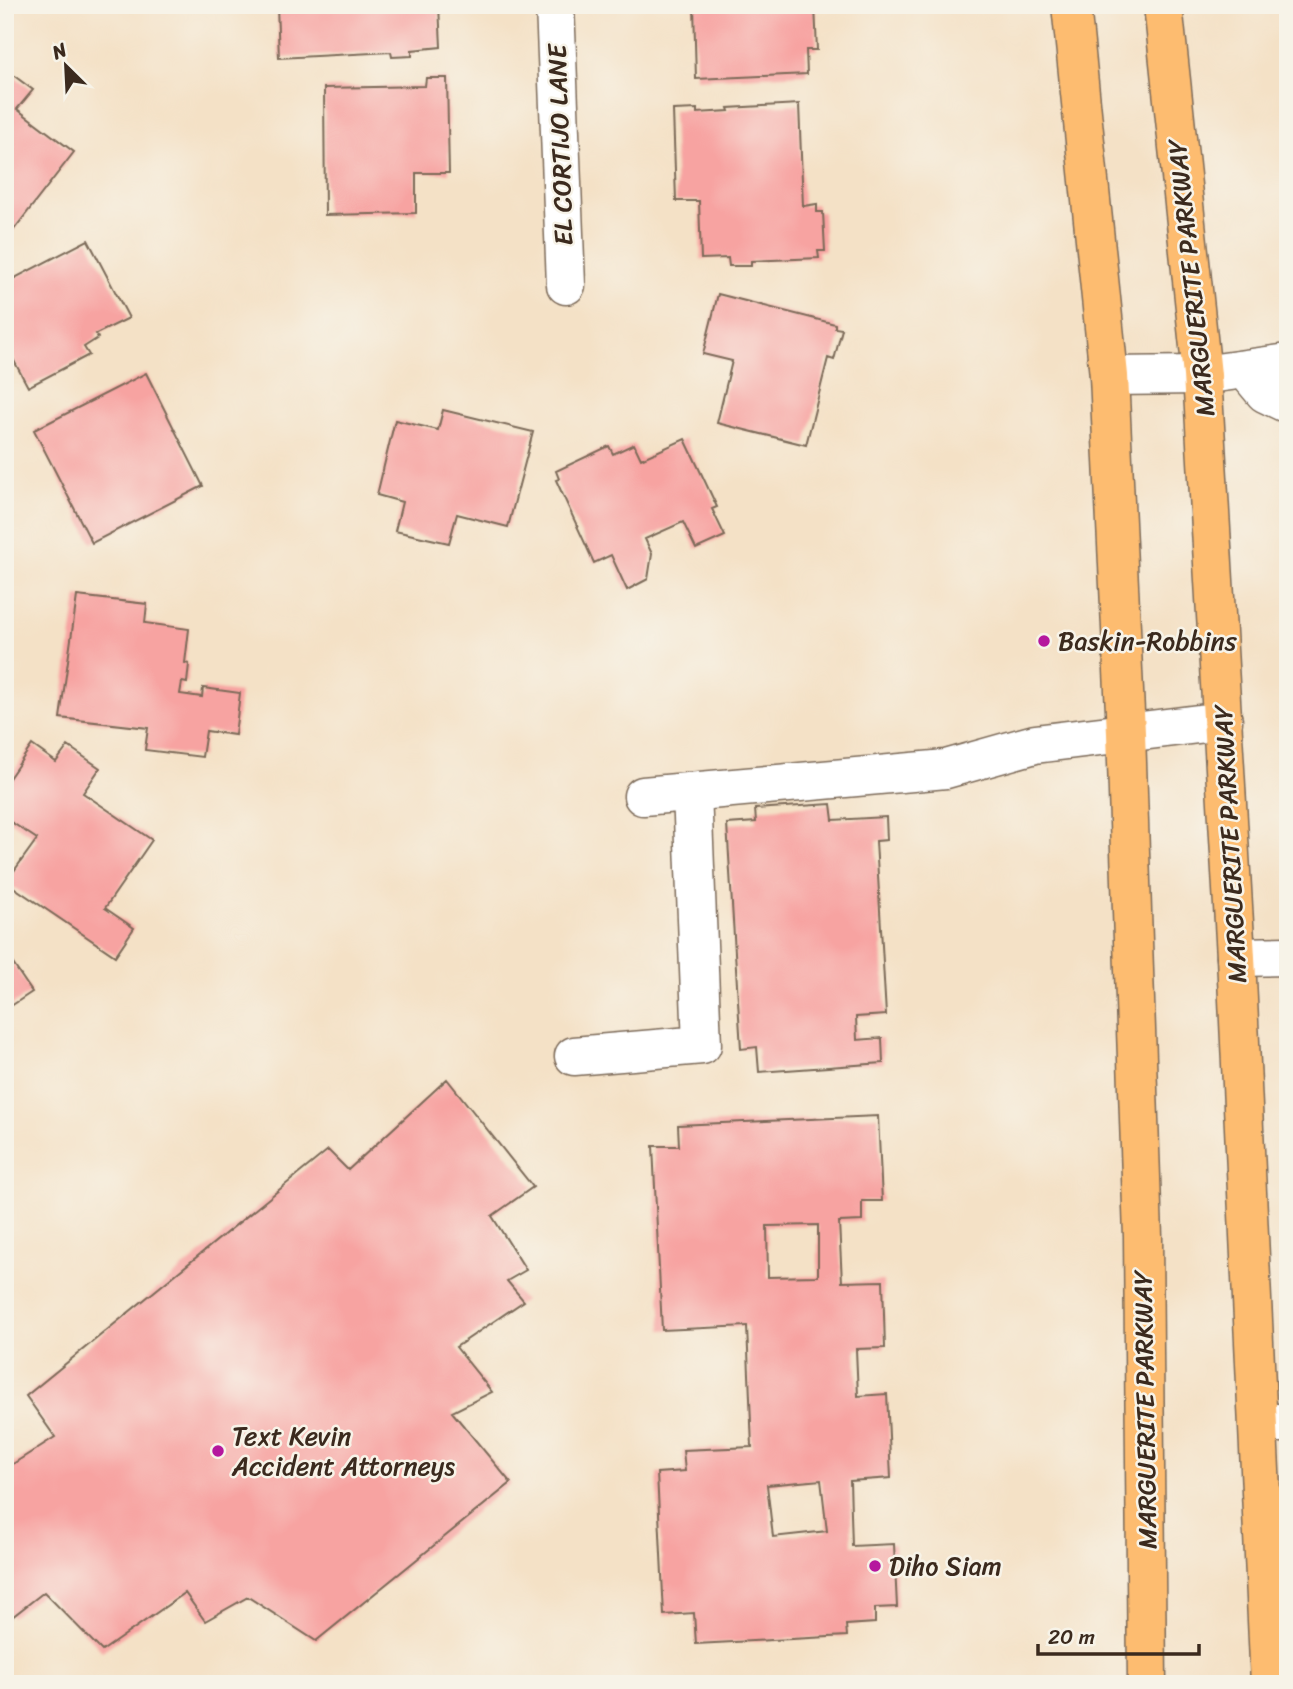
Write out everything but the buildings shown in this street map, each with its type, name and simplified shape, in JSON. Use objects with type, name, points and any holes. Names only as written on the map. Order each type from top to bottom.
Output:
[{"type":"main road","name":"MARGUERITE PARKWAY","points":[[1071,5],[1109,376],[1126,733],[1143,1237],[1147,1684]]},
{"type":"main road","name":"MARGUERITE PARKWAY","points":[[1163,5],[1202,375],[1236,957],[1274,1423],[1270,1684]]},
{"type":"street","name":"EL CORTIJO LANE","points":[[555,5],[566,285]]},
{"type":"street","points":[[1109,376],[1202,375],[1288,363]]},
{"type":"street","points":[[1245,369],[1265,393],[1288,404]]},
{"type":"street","points":[[643,796],[946,769],[1035,744],[1223,721]]},
{"type":"street","points":[[574,1056],[702,1045],[692,792]]},
{"type":"street","points":[[1236,957],[1288,957]]},
{"type":"place","name":"Baskin-Robbins","points":[[1044,641]]},
{"type":"place","name":"Text Kevin Accident Attorneys","points":[[218,1451]]},
{"type":"place","name":"Diho Siam","points":[[875,1566]]}]
